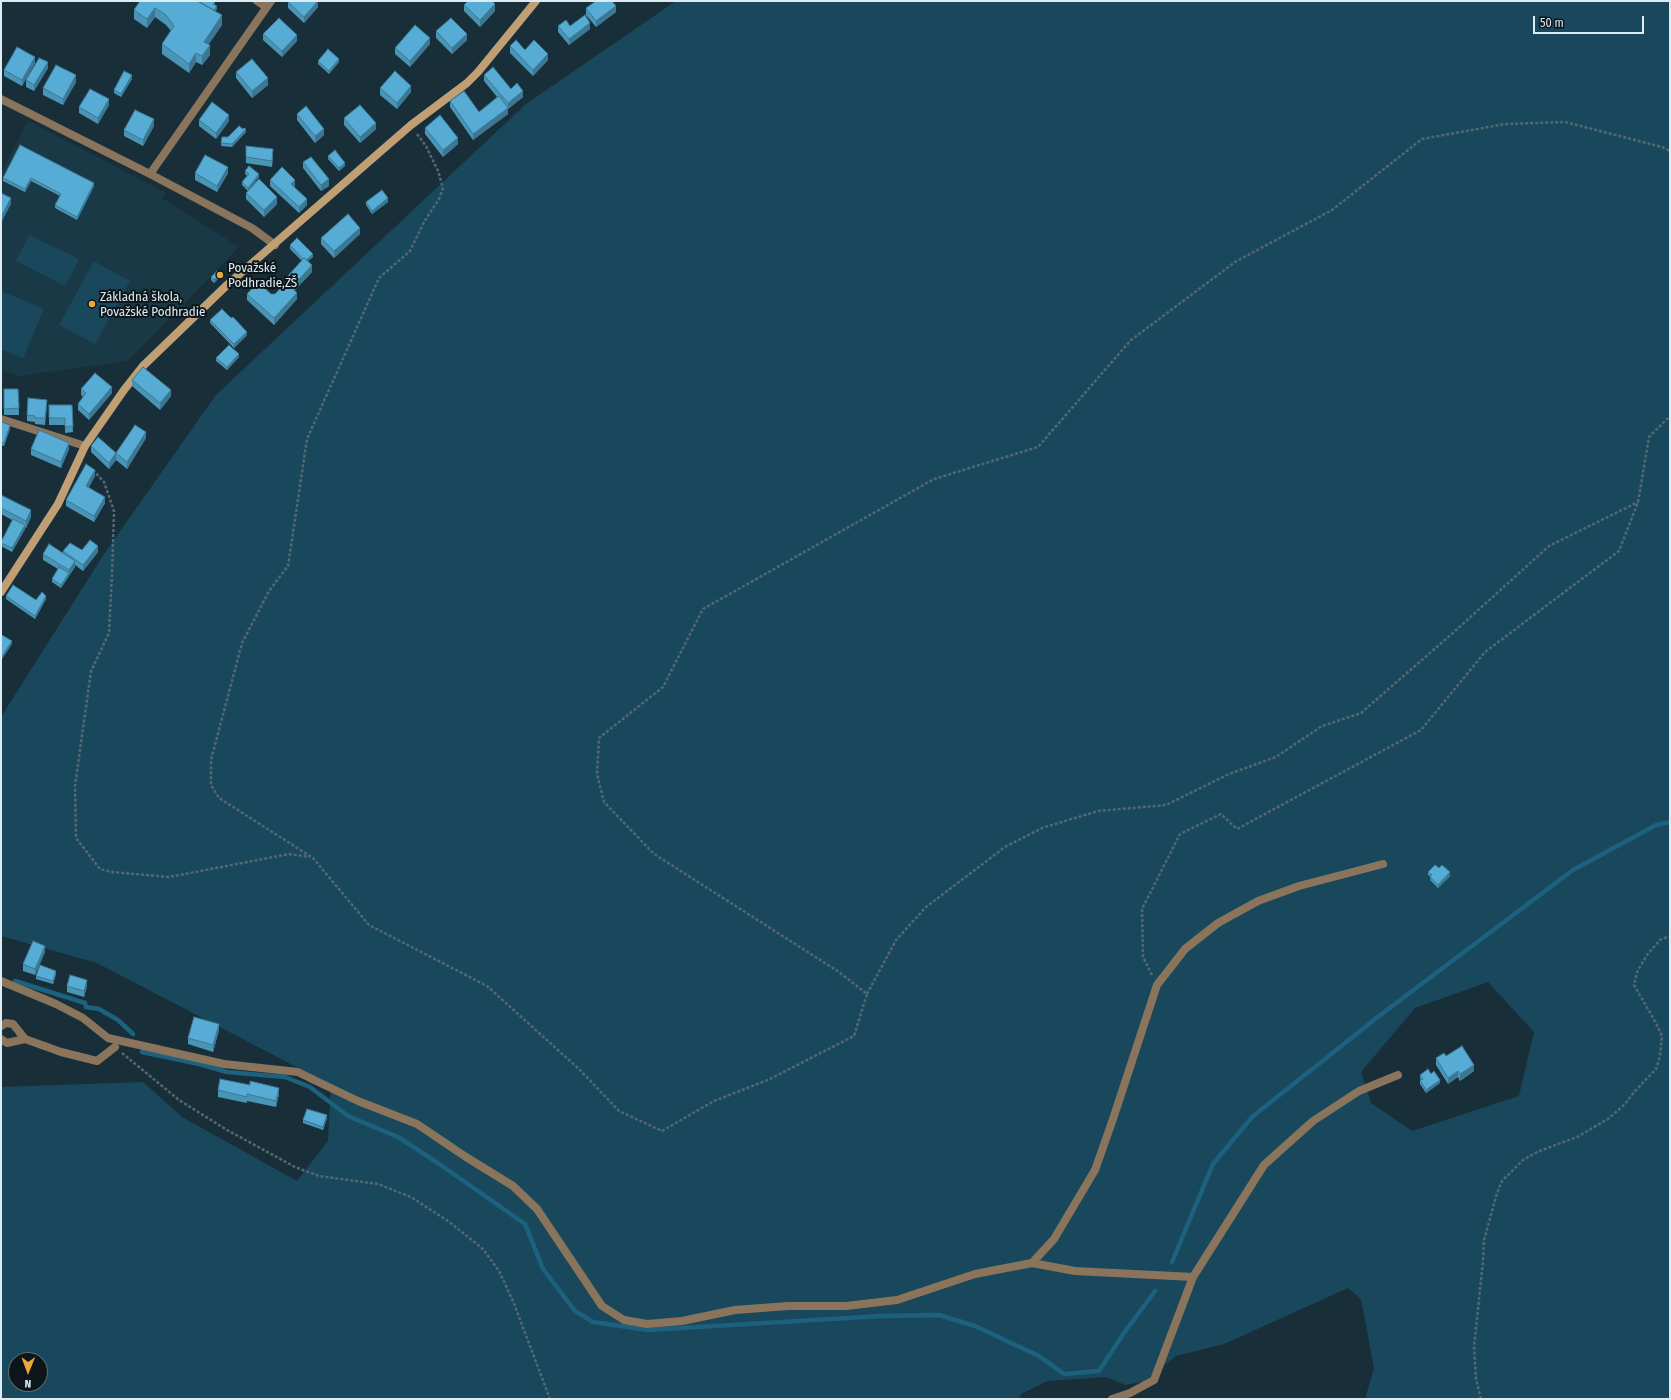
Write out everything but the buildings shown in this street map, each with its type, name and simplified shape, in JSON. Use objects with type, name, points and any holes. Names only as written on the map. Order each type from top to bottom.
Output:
[{"type":"street","points":[[150,174],[268,4],[257,1]]},
{"type":"street","points":[[1,592],[58,504],[85,446],[124,390],[143,366],[227,285],[275,245],[411,125],[467,83],[478,72],[536,1]]},
{"type":"street","points":[[1,99],[150,174],[252,228],[275,245]]},
{"type":"street","points":[[1,419],[85,446]]},
{"type":"street","points":[[1032,1263],[1054,1239],[1095,1170],[1114,1119],[1157,986],[1185,949],[1218,923],[1258,901],[1299,886],[1382,864]]},
{"type":"street","points":[[1,981],[56,1004],[83,1018],[108,1038],[224,1064],[298,1072],[358,1101],[417,1124],[513,1186],[537,1209],[602,1306],[624,1320],[647,1324],[682,1321],[735,1310],[788,1306],[846,1306],[897,1300],[975,1274],[1032,1263],[1075,1271],[1193,1277]]},
{"type":"street","points":[[1,1026],[6,1023],[13,1024],[25,1039],[61,1052],[97,1060],[115,1047]]},
{"type":"street","points":[[1,1039],[7,1043],[25,1039]]},
{"type":"street","points":[[1112,1399],[1130,1393],[1154,1380],[1193,1277],[1264,1165],[1313,1121],[1359,1091],[1398,1075]]},
{"type":"path","points":[[867,994],[839,972],[654,854],[604,802],[597,774],[599,738],[663,687],[703,609],[934,479],[1038,447],[1131,340],[1235,262],[1332,210],[1422,139],[1505,124],[1565,122],[1662,147],[1670,151]]},
{"type":"path","points":[[411,125],[426,146],[438,171],[443,188],[439,199],[424,222],[410,252],[379,278],[307,439],[288,566],[268,591],[242,643],[211,760],[211,785],[219,798],[313,858],[369,925],[487,986],[580,1070],[620,1111],[662,1130],[714,1101],[770,1079],[854,1036],[867,994],[896,940],[926,908],[1005,847],[1042,828],[1098,810],[1166,805],[1229,774],[1276,757],[1322,726],[1361,713],[1454,632],[1549,546],[1638,502]]},
{"type":"path","points":[[1157,986],[1143,957],[1142,908],[1180,834],[1221,814],[1237,828],[1421,730],[1485,652],[1619,551],[1638,502],[1649,437],[1670,416]]},
{"type":"path","points":[[80,456],[104,482],[114,511],[108,633],[91,672],[74,786],[76,838],[100,869],[112,872],[169,877],[289,854],[313,858]]},
{"type":"path","points":[[1481,1399],[1476,1379],[1474,1347],[1484,1240],[1497,1193],[1502,1181],[1523,1160],[1537,1152],[1577,1137],[1608,1119],[1625,1104],[1634,1092],[1656,1069],[1660,1056],[1662,1036],[1634,985],[1637,972],[1648,955],[1660,940],[1670,936]]},
{"type":"path","points":[[115,1047],[179,1100],[227,1130],[295,1167],[319,1176],[378,1184],[410,1197],[448,1220],[483,1249],[499,1271],[513,1301],[550,1399]]},
{"type":"shaded area","points":[[676,1],[1670,1],[1670,1399],[1365,1399],[1374,1368],[1361,1299],[1348,1288],[1224,1344],[1176,1356],[1145,1381],[1126,1385],[1106,1377],[1047,1381],[1021,1394],[1020,1399],[1,1399],[1,1087],[143,1082],[182,1117],[297,1181],[328,1141],[331,1085],[97,963],[1,936],[1,717],[106,551],[216,395],[526,104]],"holes":[[[1488,982],[1534,1032],[1519,1096],[1412,1131],[1371,1103],[1361,1072],[1415,1008]]]},
{"type":"shaded area","name":"Základná škola, Považské Podhradie","points":[[28,121],[166,193],[162,198],[239,247],[128,361],[19,376],[1,370],[1,173]]},
{"type":"shaded area","points":[[29,235],[79,259],[65,286],[16,261]]},
{"type":"shaded area","points":[[94,261],[130,281],[95,344],[59,325]]},
{"type":"shaded area","points":[[1,291],[44,309],[23,358],[1,349]]},
{"type":"waterway","points":[[1172,1262],[1213,1164],[1252,1117],[1379,1016],[1573,870],[1656,825],[1670,822]]},
{"type":"waterway","points":[[15,981],[85,1003],[86,1007],[99,1009],[118,1020],[133,1034]]},
{"type":"waterway","points":[[142,1052],[199,1064],[227,1072],[285,1077],[310,1087],[348,1116],[398,1137],[525,1224],[543,1269],[575,1311],[593,1322],[648,1330],[881,1316],[939,1315],[975,1326],[1039,1356],[1064,1374],[1099,1371],[1124,1333],[1155,1291]]},
{"type":"place","name":"Považské Podhradie,ZŠ","points":[[220,275]]},
{"type":"place","name":"Základná škola, Považské Podhradie","points":[[92,304]]}]
